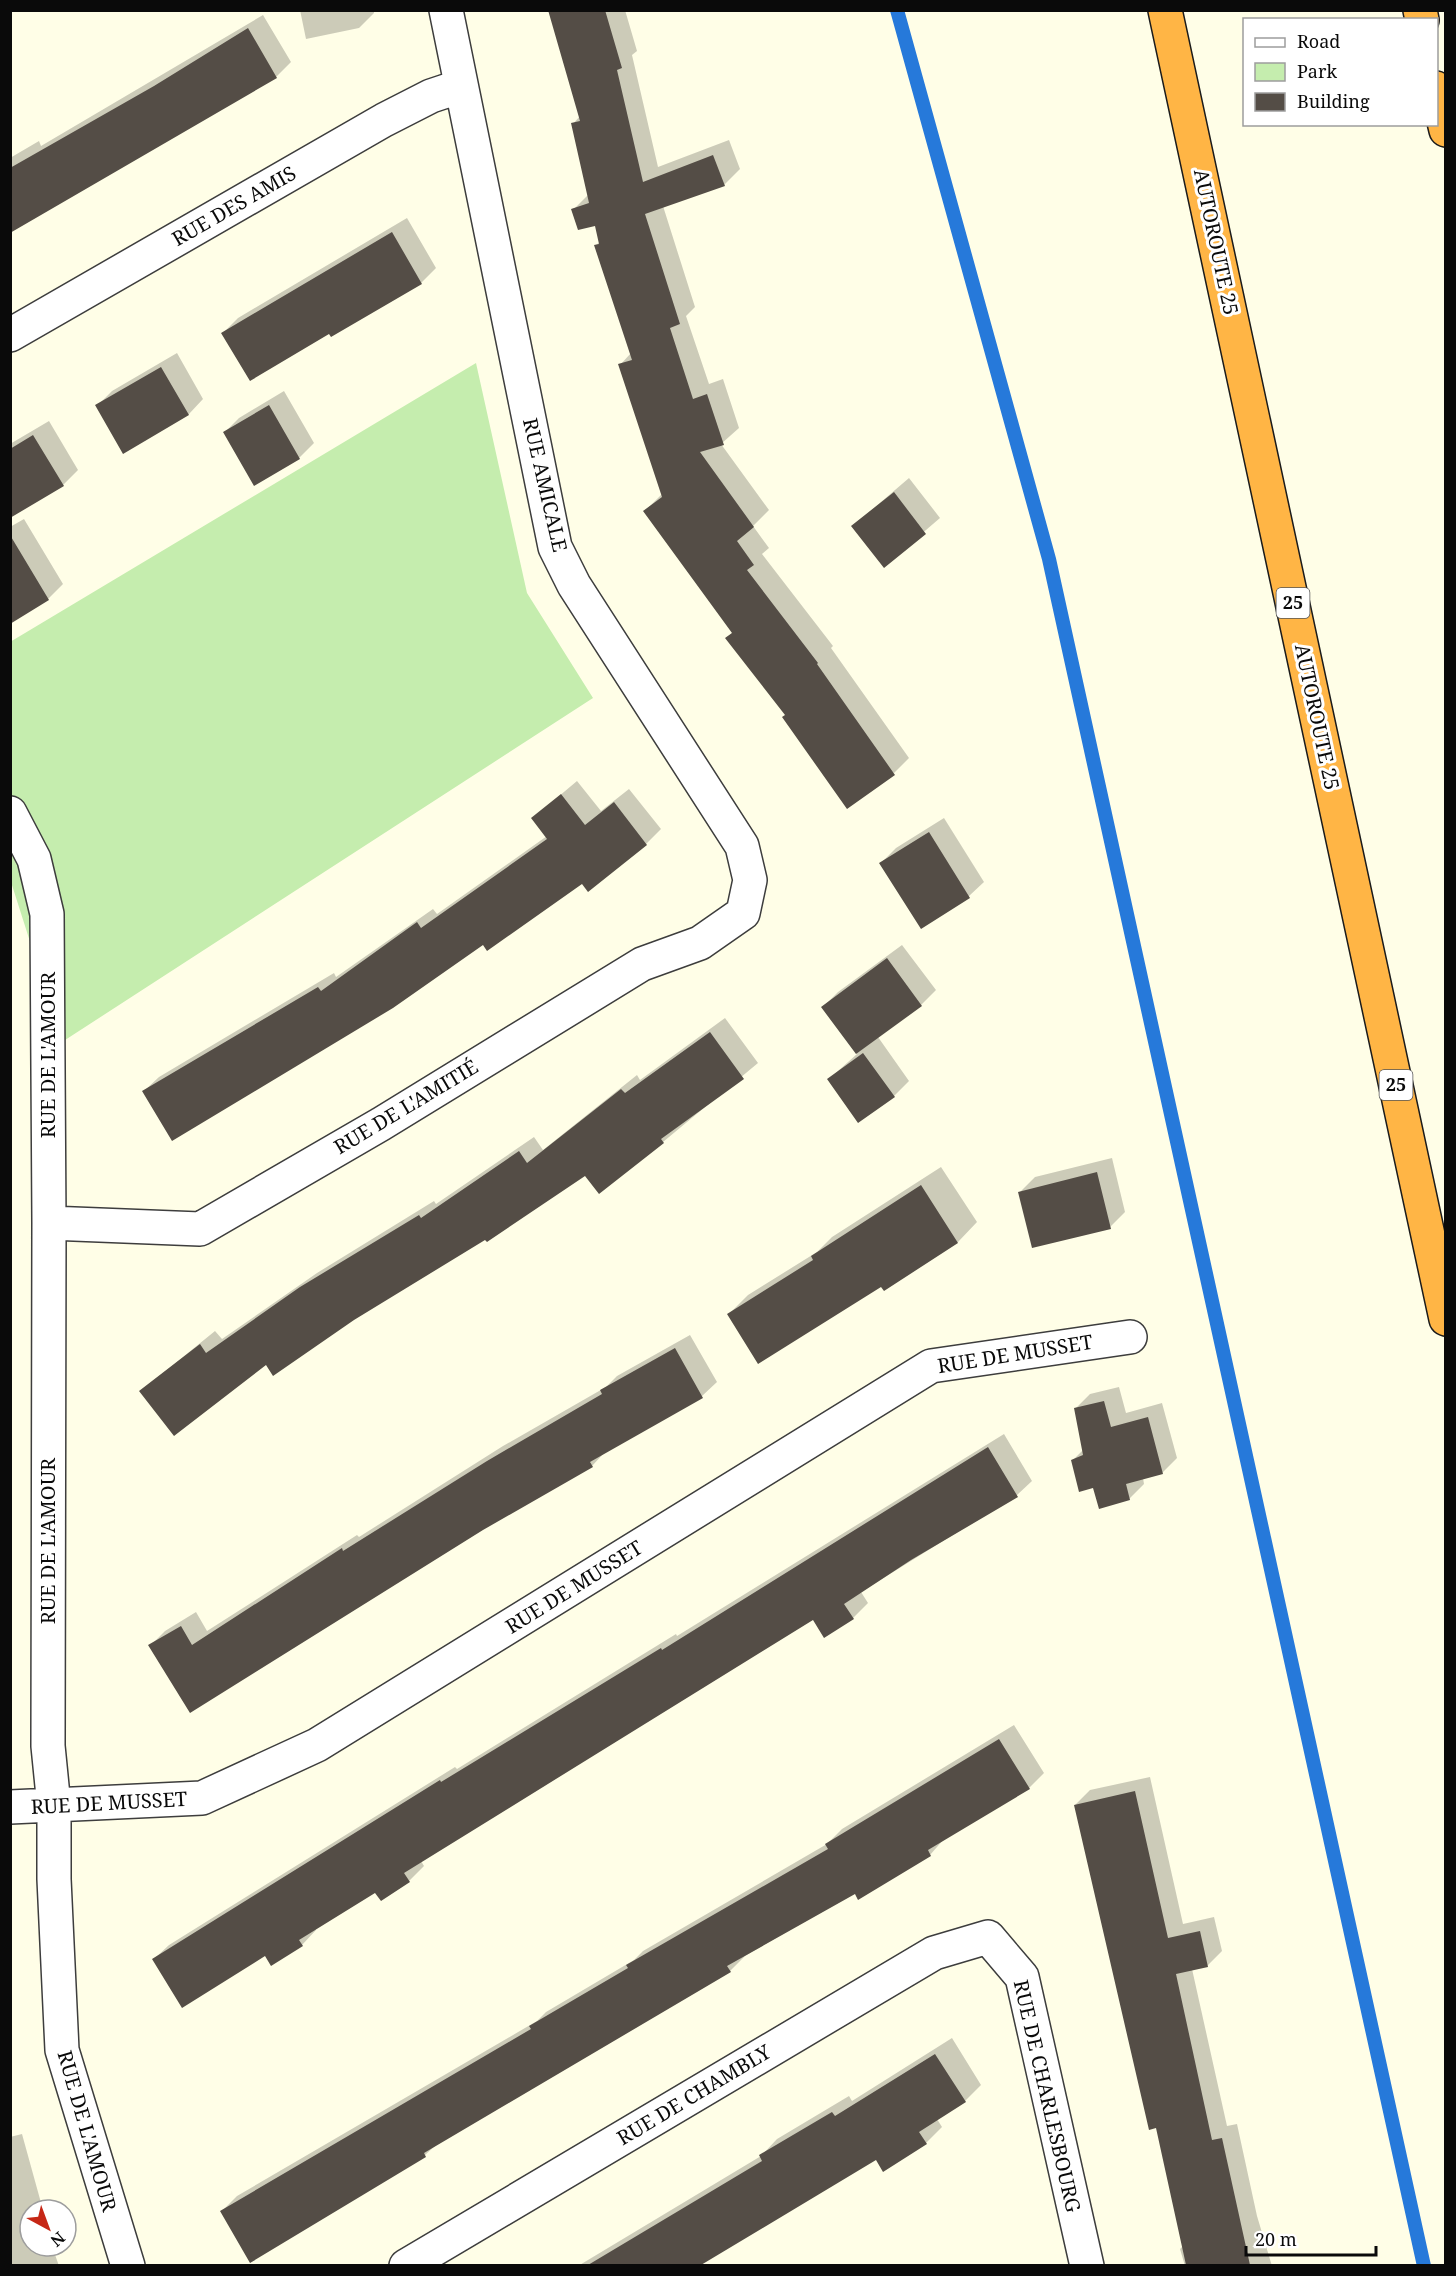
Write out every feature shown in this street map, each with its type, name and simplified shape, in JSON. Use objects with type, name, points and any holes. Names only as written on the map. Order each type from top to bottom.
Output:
[{"type":"highway","name":"AUTOROUTE 25","points":[[1165,10],[1446,1318]]},
{"type":"highway","points":[[1438,93],[1446,130]]},
{"type":"street","name":"RUE AMICALE","points":[[447,10],[555,547],[574,585],[742,846],[750,880],[743,913]]},
{"type":"street","name":"RUE DES AMIS","points":[[10,335],[393,115],[431,96],[461,86]]},
{"type":"street","name":"RUE DE L'AMOUR","points":[[10,813],[34,859],[47,914],[50,1223],[48,1746],[54,1806],[54,1879],[62,2050],[128,2265]]},
{"type":"street","name":"RUE DE L'AMITIÉ","points":[[50,1223],[200,1228],[381,1124],[642,964],[700,943],[743,913]]},
{"type":"street","name":"RUE DE MUSSET","points":[[10,1807],[202,1798],[317,1745],[931,1366],[1130,1337]]},
{"type":"street","name":"RUE DE CHAMBLY","points":[[406,2265],[934,1953],[988,1937]]},
{"type":"street","name":"RUE DE CHARLESBOURG","points":[[988,1937],[1022,1977],[1087,2265]]},
{"type":"green space","points":[[476,363],[527,593],[593,698],[62,1042],[11,882],[10,642]]},
{"type":"building","points":[[548,10],[605,10],[622,68],[617,70],[643,182],[713,155],[725,186],[645,214],[680,324],[670,328],[693,399],[707,394],[724,445],[700,452],[754,527],[737,541],[754,565],[747,570],[818,663],[895,775],[847,809],[782,717],[785,715],[725,638],[732,633],[643,511],[662,497],[618,364],[632,360],[594,245],[599,244],[595,226],[578,230],[571,209],[589,203],[571,123],[580,121]]},
{"type":"building","points":[[248,28],[277,78],[10,233],[10,168],[154,86]]},
{"type":"building","points":[[392,232],[422,284],[331,337],[329,334],[250,381],[221,333]]},
{"type":"building","points":[[161,367],[189,415],[123,454],[95,405]]},
{"type":"building","points":[[269,405],[300,459],[254,486],[223,432]]},
{"type":"building","points":[[33,435],[64,486],[10,518],[10,449]]},
{"type":"building","points":[[894,492],[926,534],[884,568],[851,526]]},
{"type":"building","points":[[10,535],[49,600],[10,624]]},
{"type":"building","points":[[561,794],[585,825],[614,802],[647,845],[588,892],[582,884],[487,951],[483,945],[393,1008],[172,1141],[142,1091],[318,987],[321,991],[417,922],[421,928],[547,839],[531,818]]},
{"type":"building","points":[[929,832],[970,898],[921,929],[879,863]]},
{"type":"building","points":[[887,958],[922,1006],[856,1054],[821,1007]]},
{"type":"building","points":[[710,1032],[744,1079],[661,1139],[664,1143],[599,1194],[585,1176],[487,1242],[485,1240],[354,1320],[273,1376],[266,1365],[174,1436],[139,1391],[200,1344],[206,1353],[300,1287],[419,1215],[421,1218],[519,1151],[527,1163],[621,1089],[625,1093]]},
{"type":"building","points":[[863,1053],[895,1097],[858,1123],[827,1079]]},
{"type":"building","points":[[1097,1172],[1111,1229],[1032,1248],[1018,1192]]},
{"type":"building","points":[[921,1185],[958,1243],[884,1291],[881,1287],[758,1364],[727,1314],[813,1260],[811,1256]]},
{"type":"building","points":[[675,1348],[703,1398],[590,1462],[593,1467],[483,1530],[190,1713],[148,1645],[181,1626],[192,1645],[342,1548],[343,1551],[487,1461],[602,1394],[600,1390]]},
{"type":"building","points":[[1104,1401],[1111,1427],[1148,1417],[1163,1474],[1126,1484],[1130,1500],[1099,1509],[1093,1488],[1079,1492],[1071,1460],[1083,1455],[1074,1408]]},
{"type":"building","points":[[988,1447],[1018,1497],[911,1560],[844,1604],[854,1619],[824,1638],[813,1620],[404,1873],[410,1882],[381,1901],[375,1893],[299,1940],[303,1946],[271,1966],[265,1956],[182,2008],[152,1959],[440,1780],[441,1782],[661,1648],[662,1650]]},
{"type":"building","points":[[999,1739],[1030,1789],[928,1850],[931,1856],[858,1900],[855,1894],[727,1966],[731,1972],[424,2153],[426,2157],[250,2263],[220,2211],[531,2029],[529,2026],[628,1968],[626,1965],[828,1849],[825,1844]]},
{"type":"building","points":[[1135,1791],[1168,1938],[1200,1931],[1208,1967],[1176,1974],[1212,2140],[1222,2138],[1250,2265],[1186,2265],[1156,2128],[1149,2130],[1074,1805]]},
{"type":"building","points":[[935,2054],[966,2102],[919,2132],[927,2144],[883,2172],[876,2160],[701,2265],[588,2265],[762,2161],[759,2155],[832,2112],[835,2116]]},
{"type":"waterway","points":[[897,10],[1049,559],[1424,2266]]}]
